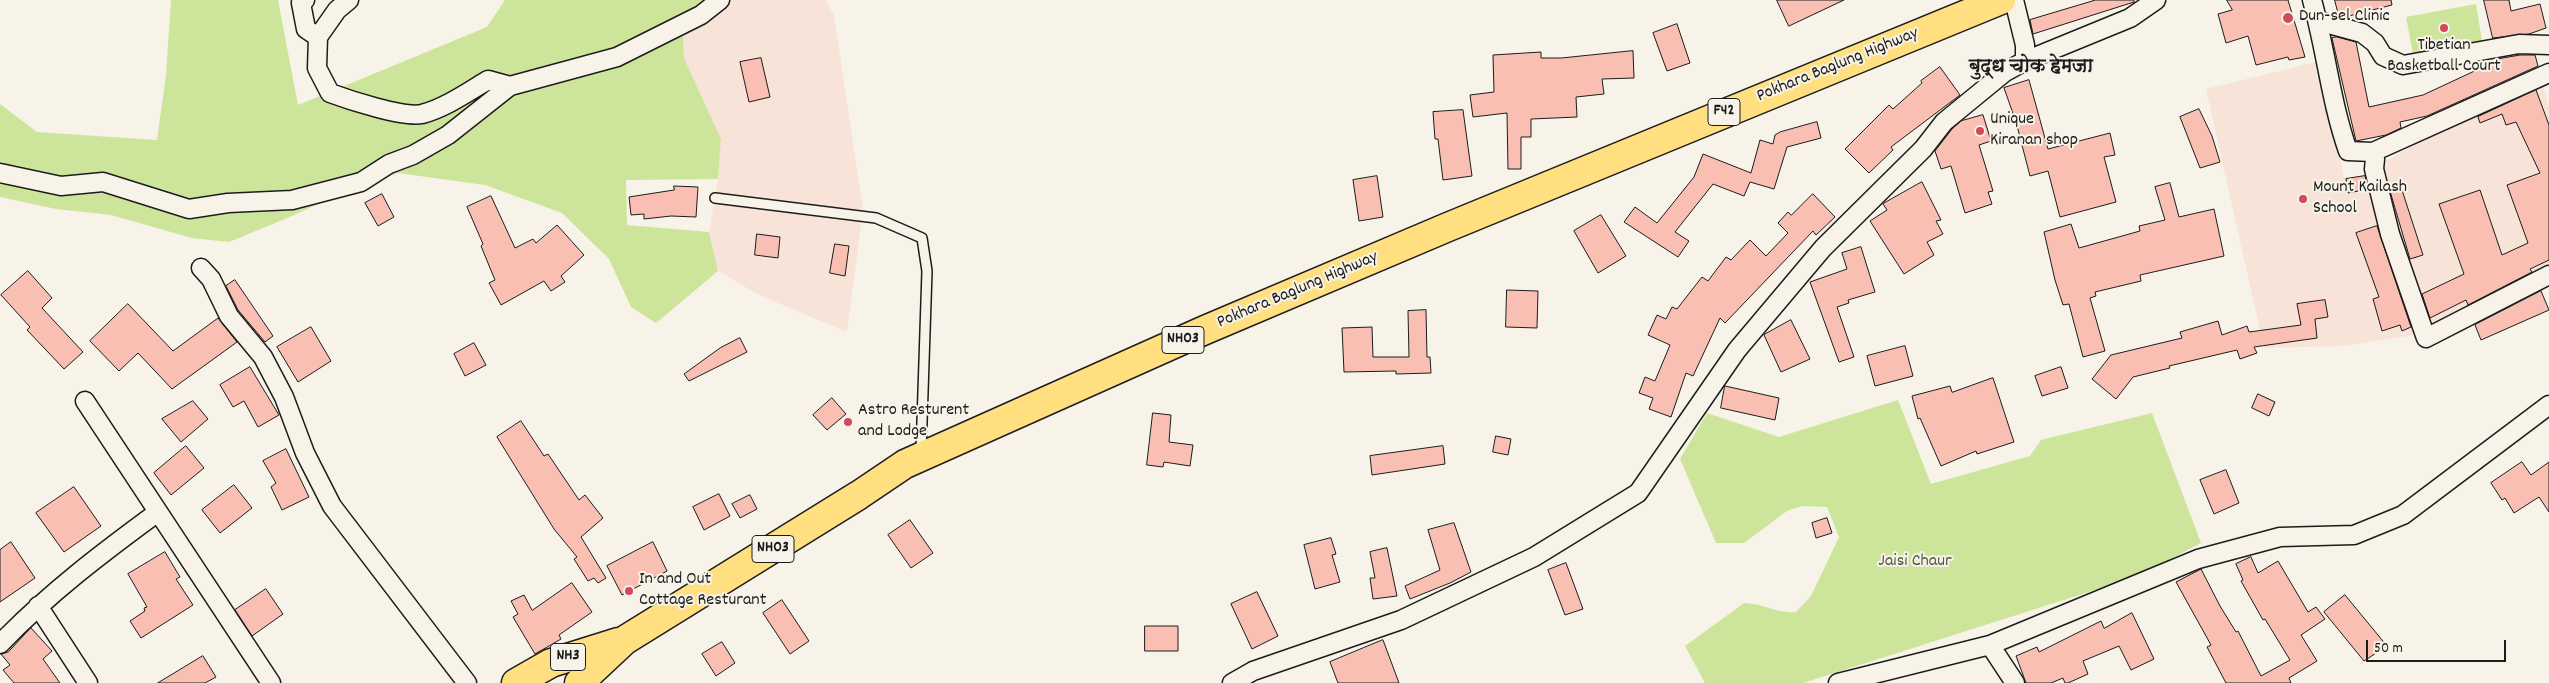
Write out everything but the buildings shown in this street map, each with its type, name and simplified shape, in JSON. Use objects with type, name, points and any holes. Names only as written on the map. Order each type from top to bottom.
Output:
[{"type":"highway","name":"Pokhara Baglung Highway","points":[[579,683],[625,640],[905,464],[1205,330],[1448,227],[2001,0]]},
{"type":"highway","name":"Pokhara Baglung Highway","points":[[516,683],[551,664],[625,640]]},
{"type":"street","points":[[305,0],[301,3],[306,29],[318,37]]},
{"type":"street","points":[[349,0],[336,10],[318,37],[317,68],[330,94],[358,103],[420,114],[460,96],[488,80],[510,86]]},
{"type":"street","points":[[0,173],[61,186],[103,182],[189,209],[228,203],[292,200],[361,182],[389,164],[413,155],[448,135],[510,86],[617,57],[701,15],[720,0]]},
{"type":"street","points":[[2014,0],[2025,46],[2025,61]]},
{"type":"street","points":[[1232,683],[1253,671],[1402,620],[1534,557],[1638,493],[1737,350],[1823,248],[1923,149],[1944,122],[2005,72],[2025,61],[2130,18],[2156,0]]},
{"type":"street","points":[[2312,0],[2340,130],[2348,152],[2373,152],[2549,72]]},
{"type":"street","points":[[2318,21],[2362,33],[2375,43],[2383,56],[2403,65],[2519,44],[2549,45]]},
{"type":"street","points":[[2373,152],[2376,159],[2374,170],[2390,234],[2426,338],[2549,274]]},
{"type":"street","points":[[201,268],[211,278],[229,316],[262,357],[284,397],[305,453],[332,506],[467,683]]},
{"type":"street","points":[[85,401],[271,683]]},
{"type":"street","points":[[1838,683],[1990,645],[2198,559],[2280,537],[2354,535],[2403,515],[2549,405]]},
{"type":"street","points":[[0,644],[38,606],[94,559],[158,512]]},
{"type":"street","points":[[38,606],[88,683]]},
{"type":"street","points":[[1990,645],[2015,683]]},
{"type":"lane","points":[[715,198],[876,218],[922,238],[928,271],[920,457]]},
{"type":"shaded area","points":[[707,0],[825,0],[834,15],[863,210],[847,332],[761,296],[718,271],[709,232],[718,179],[721,139],[684,58],[682,23]]},
{"type":"shaded area","name":"Mount Kailash School","points":[[2320,61],[2344,178],[2369,174],[2421,334],[2344,346],[2264,348],[2206,89]]},
{"type":"shaded area","points":[[2542,81],[2549,108],[2549,270],[2459,317],[2426,326],[2396,240],[2381,164],[2460,119]]},
{"type":"green space","points":[[171,0],[278,0],[298,105],[487,27],[505,0],[707,0],[682,23],[684,58],[721,139],[718,179],[626,180],[627,225],[709,232],[718,271],[656,323],[631,307],[609,259],[562,213],[485,185],[398,173],[349,190],[229,242],[192,238],[111,215],[56,209],[0,197],[0,104],[37,132],[157,140],[166,75]]},
{"type":"green space","name":"Tibetian Basketball Court","points":[[2476,4],[2482,41],[2413,54],[2406,17]]},
{"type":"green space","name":"Jaisi Chaur","points":[[1898,400],[1931,484],[2030,456],[2041,440],[2152,413],[2201,543],[2136,577],[1803,683],[1705,683],[1685,646],[1744,603],[1796,612],[1811,596],[1839,537],[1827,507],[1802,506],[1787,511],[1744,543],[1716,543],[1680,459],[1707,413],[1779,437]]},
{"type":"place","name":"Dun-sel Clinic","points":[[2288,18]]},
{"type":"place","name":"Tibetian Basketball Court","points":[[2444,28]]},
{"type":"place","name":"Unique Kiranan shop","points":[[1980,131]]},
{"type":"place","name":"Mount Kailash School","points":[[2303,199]]},
{"type":"place","name":"Astro Resturent and Lodge","points":[[848,422]]},
{"type":"place","name":"In and Out Cottage Resturant","points":[[629,591]]},
{"type":"district","name":"बुद्ध चोक हेमजा","points":[[2031,68]]}]
